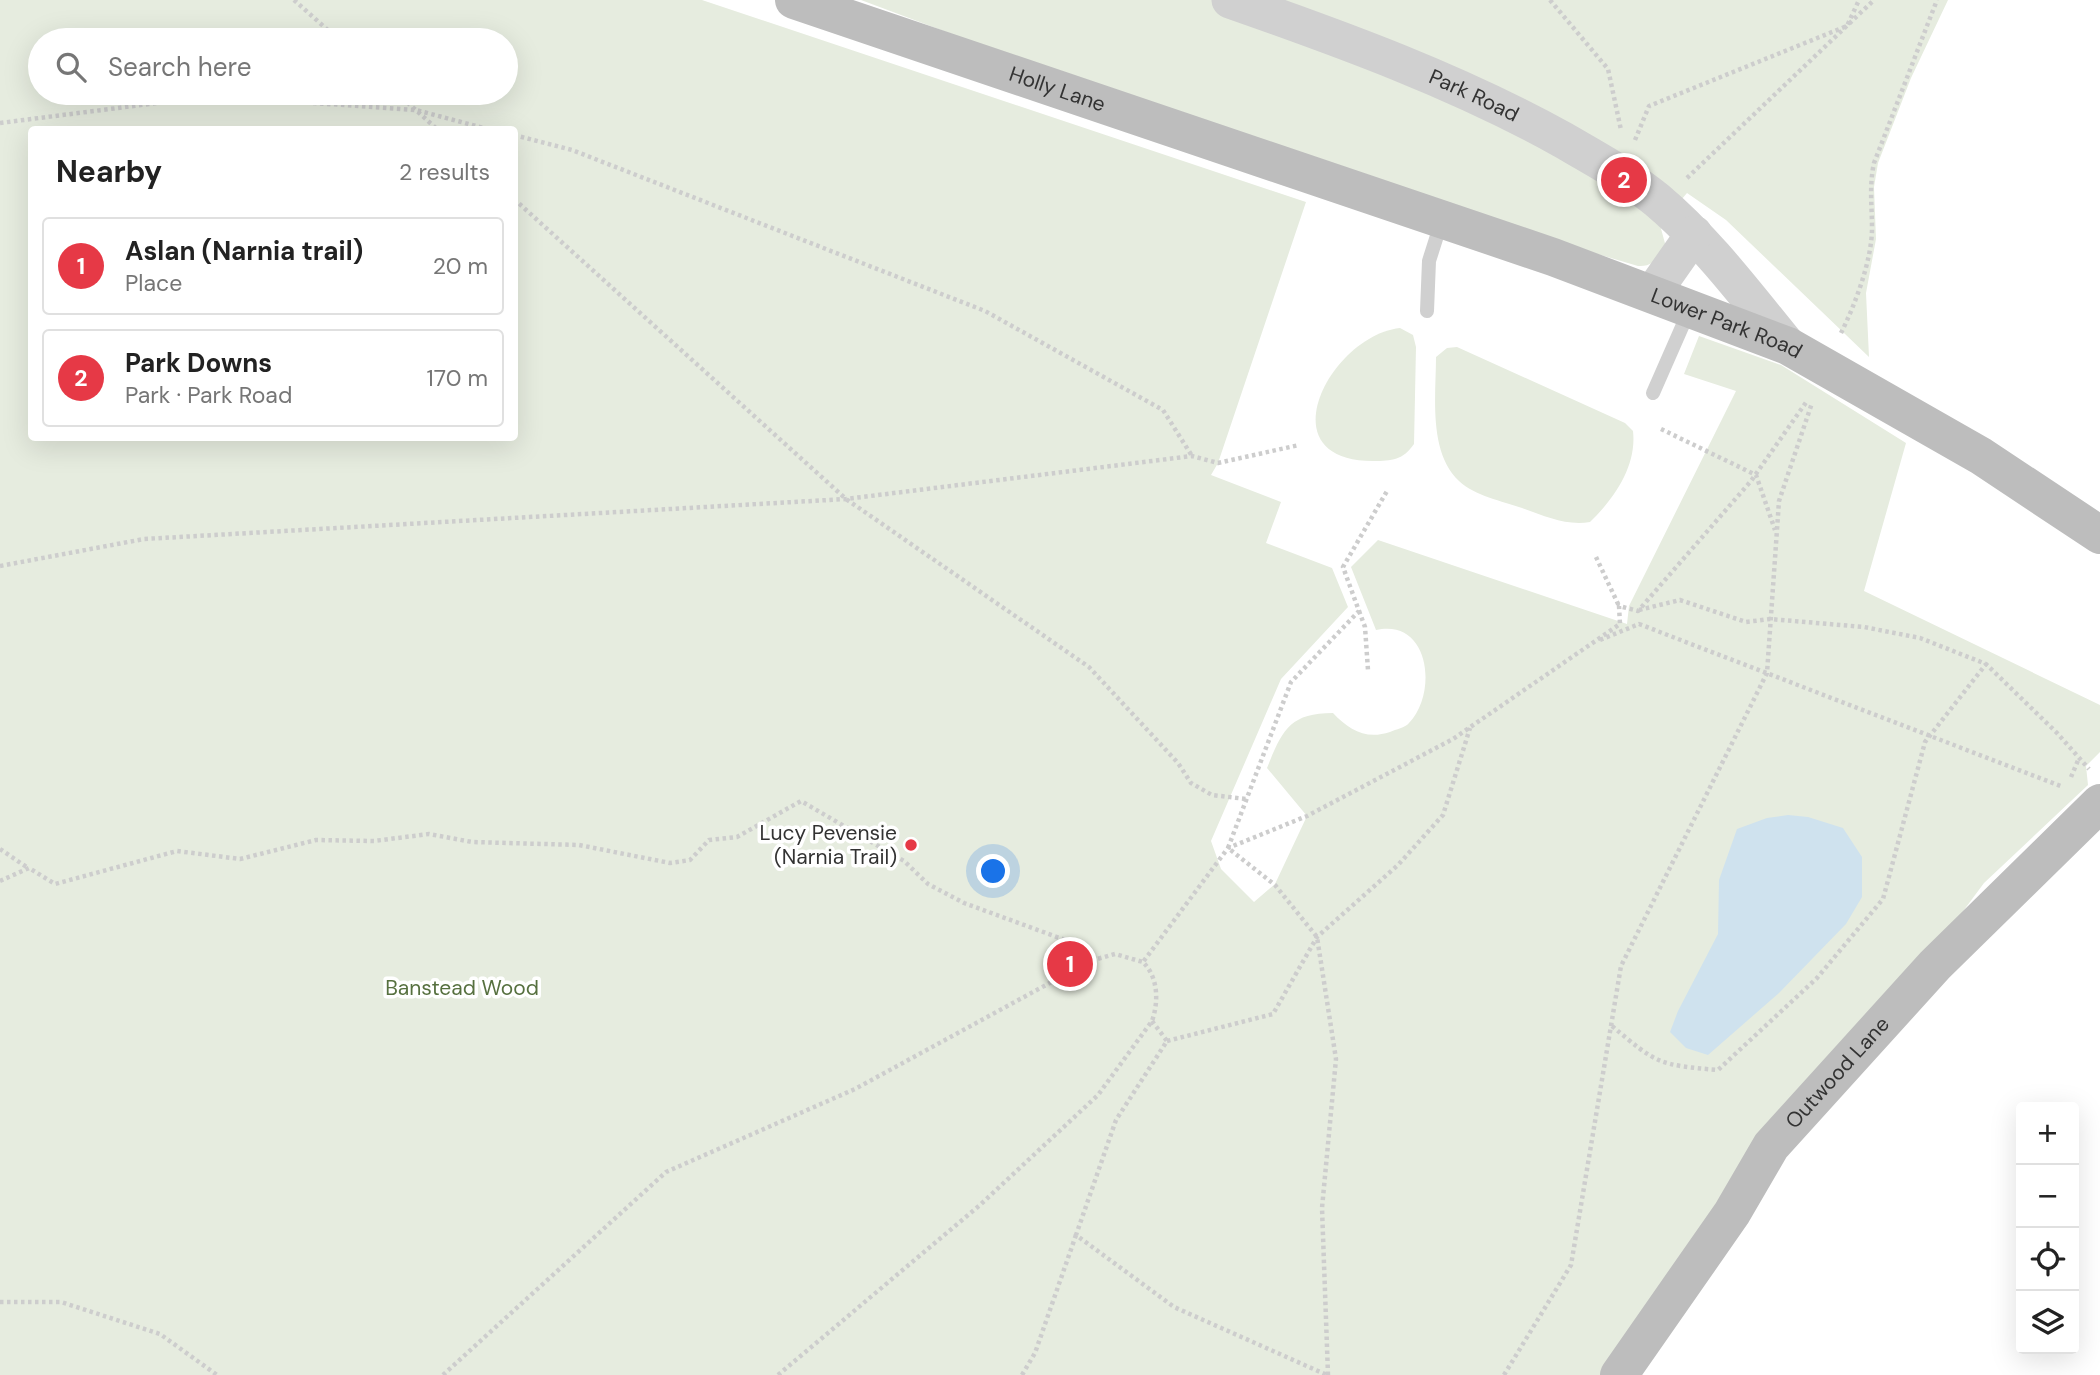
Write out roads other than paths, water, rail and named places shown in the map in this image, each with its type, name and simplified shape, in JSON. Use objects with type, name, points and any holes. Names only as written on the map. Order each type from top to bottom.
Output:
[{"type":"main road","name":"Holly Lane","points":[[794,0],[1321,179]]},
{"type":"main road","name":"Lower Park Road","points":[[1321,179],[1652,294],[1788,346],[1822,376],[1981,456],[2100,535]]},
{"type":"main road","name":"Outwood Lane","points":[[1619,1375],[1732,1213],[1772,1146],[2096,788]]},
{"type":"street","name":"Park Road","points":[[1230,0],[1343,40],[1515,113],[1586,153],[1655,198],[1694,234],[1788,346]]},
{"type":"street","points":[[1652,294],[1694,234]]},
{"type":"lane","points":[[1427,311],[1429,261],[1442,219]]},
{"type":"lane","points":[[1653,393],[1690,309]]},
{"type":"water","points":[[1788,815],[1808,817],[1843,828],[1862,857],[1862,897],[1846,924],[1779,993],[1708,1055],[1686,1048],[1670,1032],[1718,934],[1719,880],[1737,829],[1767,818]]},
{"type":"place","name":"Park Downs","points":[[1624,180]]},
{"type":"place","name":"Lucy Pevensie (Narnia Trail)","points":[[911,845]]},
{"type":"place","name":"Aslan (Narnia trail)","points":[[1070,964]]},
{"type":"park label","name":"Banstead Wood","points":[[462,988]]}]
